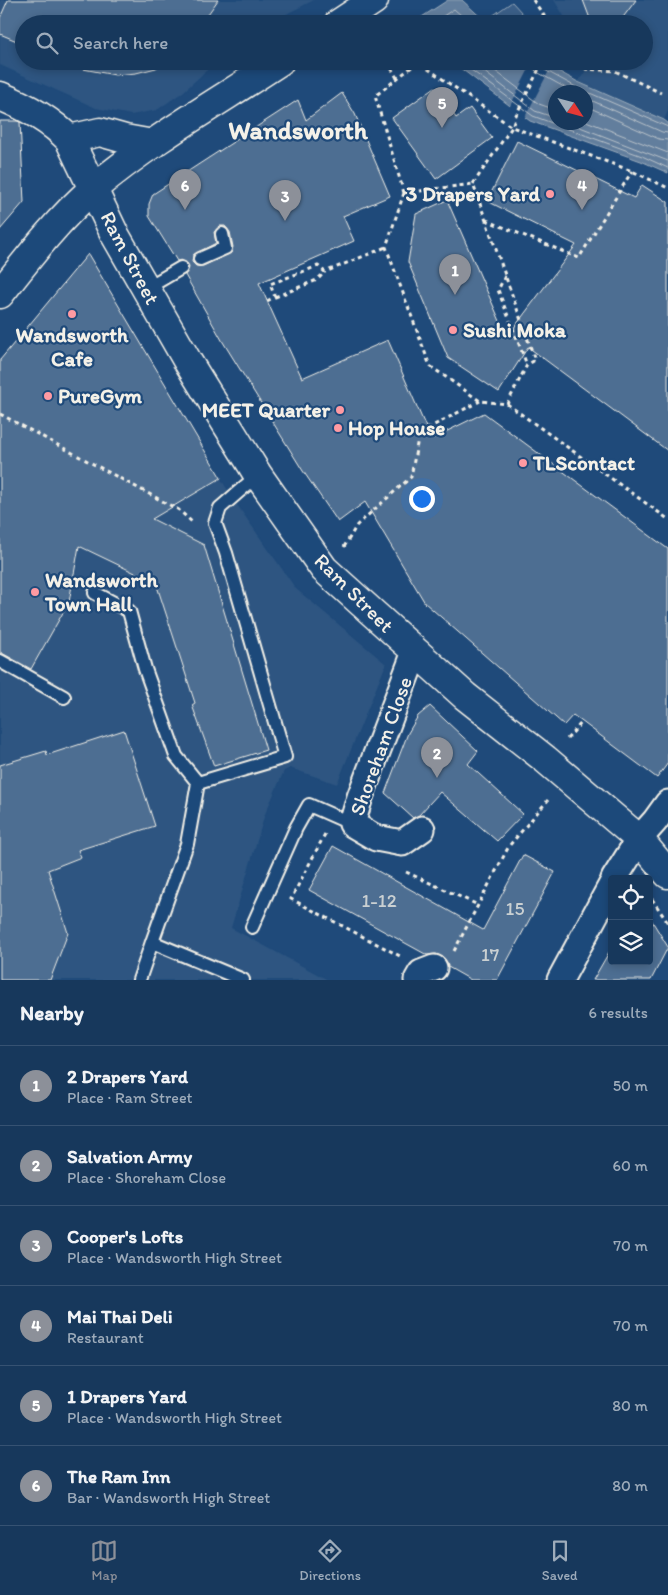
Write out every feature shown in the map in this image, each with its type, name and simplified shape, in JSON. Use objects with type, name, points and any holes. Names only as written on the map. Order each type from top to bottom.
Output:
[{"type":"main road","points":[[352,15],[374,0]]},
{"type":"main road","points":[[0,294],[52,229],[94,189],[154,144],[266,70]]},
{"type":"main road","points":[[0,96],[15,102],[45,120],[69,139],[100,132],[154,144]]},
{"type":"main road","name":"Ram Street","points":[[69,139],[114,234],[145,289],[258,475],[324,569],[415,652],[639,840],[668,874]]},
{"type":"street","name":"Shoreham Close","points":[[412,836],[376,838],[352,824],[360,797],[415,652]]},
{"type":"street","points":[[617,875],[639,840],[668,803]]},
{"type":"street","points":[[560,980],[608,891]]},
{"type":"lane","points":[[200,259],[225,248],[222,234]]},
{"type":"lane","points":[[145,289],[181,268]]},
{"type":"lane","points":[[198,783],[286,757],[226,553],[215,523],[220,508],[258,475]]},
{"type":"lane","points":[[95,592],[129,611],[145,669],[176,756],[198,783],[187,844],[139,980]]},
{"type":"lane","points":[[0,662],[64,697]]},
{"type":"lane","points":[[252,928],[296,828],[309,805],[352,824]]},
{"type":"lane","points":[[152,942],[242,980]]},
{"type":"path","points":[[533,0],[544,15]]},
{"type":"path","points":[[392,70],[397,78]]},
{"type":"path","points":[[408,70],[375,96],[404,193],[386,247],[430,366],[480,401],[507,404],[668,520]]},
{"type":"path","points":[[430,70],[512,127],[632,171],[668,188]]},
{"type":"path","points":[[404,193],[473,184],[512,127],[516,114],[538,70]]},
{"type":"path","points":[[600,70],[615,71],[661,93]]},
{"type":"path","points":[[485,220],[579,258],[632,171]]},
{"type":"path","points":[[473,184],[535,360],[527,365],[507,404]]},
{"type":"path","points":[[267,301],[317,280],[325,272],[386,247]]},
{"type":"path","points":[[275,297],[270,284],[318,266],[325,272]]},
{"type":"path","points":[[506,276],[498,290],[527,365]]},
{"type":"path","points":[[324,569],[342,550],[357,525],[411,478],[419,433],[480,401]]},
{"type":"path","points":[[0,414],[179,510],[226,553]]},
{"type":"path","points":[[326,832],[291,899],[407,960],[424,973],[444,968],[509,846],[565,778]]},
{"type":"path","points":[[412,836],[400,869],[478,905]]},
{"type":"path","points":[[653,901],[668,923]]},
{"type":"shaded area","points":[[0,0],[314,0],[285,15],[15,15],[15,70],[207,70],[183,92],[157,110],[131,115],[96,108],[0,65]]},
{"type":"shaded area","points":[[554,0],[668,0],[668,111],[664,120],[593,89],[593,85],[585,85],[578,82],[586,70],[653,70],[653,15],[563,15]]},
{"type":"shaded area","points":[[512,2],[524,15],[494,15]]},
{"type":"shaded area","points":[[83,259],[92,261],[135,333],[97,463],[176,505],[216,481],[218,474],[233,499],[296,589],[386,664],[337,784],[290,768],[284,771],[265,814],[231,928],[328,980],[0,980],[0,360]]},
{"type":"water","points":[[448,0],[462,0],[478,15],[425,15]]},
{"type":"water","points":[[463,70],[556,70],[585,85],[548,85],[548,127],[530,121]]},
{"type":"water","points":[[593,89],[668,123],[668,173],[641,161],[555,130],[593,130]]},
{"type":"pier","points":[[528,70],[549,70],[524,119],[509,108]]},
{"type":"building","points":[[8,0],[218,0],[207,15],[15,15],[15,40],[0,34],[0,18]]},
{"type":"building","points":[[583,0],[636,0],[625,15],[589,15]]},
{"type":"building","points":[[88,70],[148,70],[136,73],[115,75]]},
{"type":"building","points":[[435,87],[456,118],[470,108],[492,138],[436,179],[392,118]]},
{"type":"building","points":[[342,93],[355,114],[390,196],[343,216],[354,241],[259,283],[302,378],[388,340],[431,439],[484,413],[668,549],[668,763],[657,778],[573,715],[564,725],[425,603],[365,502],[338,522],[303,471],[223,342],[185,275],[189,268],[188,264],[181,260],[177,261],[149,216],[149,204],[153,194],[298,100],[306,120]],"holes":[[[220,226],[225,226],[230,232],[233,247],[231,253],[203,266],[196,266],[192,262],[193,255],[216,243],[214,232]]]},
{"type":"building","points":[[0,121],[20,122],[24,202],[0,230]]},
{"type":"building","points":[[517,141],[634,198],[642,185],[668,202],[668,451],[528,347],[499,392],[448,358],[408,262],[416,214],[447,200],[507,337],[576,245],[487,201]]},
{"type":"building","points":[[88,254],[221,478],[152,519],[204,545],[266,750],[214,766],[192,705],[195,703],[156,583],[79,546],[69,602],[31,669],[0,652],[0,360]]},
{"type":"building","points":[[430,706],[478,751],[468,764],[523,814],[497,841],[440,792],[419,815],[413,818],[385,793],[408,733],[418,716]]},
{"type":"building","points":[[124,730],[155,826],[78,850],[81,857],[48,870],[68,933],[50,980],[0,980],[0,765],[46,751],[47,755]]},
{"type":"building","points":[[333,846],[483,930],[523,855],[555,872],[497,980],[471,980],[448,967],[443,957],[436,954],[427,955],[309,890]]},
{"type":"building","points":[[653,923],[668,947],[651,980],[593,980],[608,954],[608,965],[653,965]]},
{"type":"place","name":"1 Drapers Yard","points":[[442,128]]},
{"type":"place","name":"3 Drapers Yard","points":[[550,194]]},
{"type":"place","name":"The Ram Inn","points":[[185,210]]},
{"type":"place","name":"Mai Thai Deli","points":[[582,210]]},
{"type":"place","name":"Cooper's Lofts","points":[[285,221]]},
{"type":"place","name":"2 Drapers Yard","points":[[455,295]]},
{"type":"place","name":"Wandsworth Cafe","points":[[72,314]]},
{"type":"place","name":"Sushi Moka","points":[[453,330]]},
{"type":"place","name":"PureGym","points":[[48,396]]},
{"type":"place","name":"MEET Quarter","points":[[340,410]]},
{"type":"place","name":"Hop House","points":[[338,428]]},
{"type":"place","name":"TLScontact","points":[[523,463]]},
{"type":"place","name":"Wandsworth Town Hall","points":[[35,592]]},
{"type":"place","name":"Salvation Army","points":[[437,778]]},
{"type":"district","name":"Wandsworth","points":[[298,130]]}]
